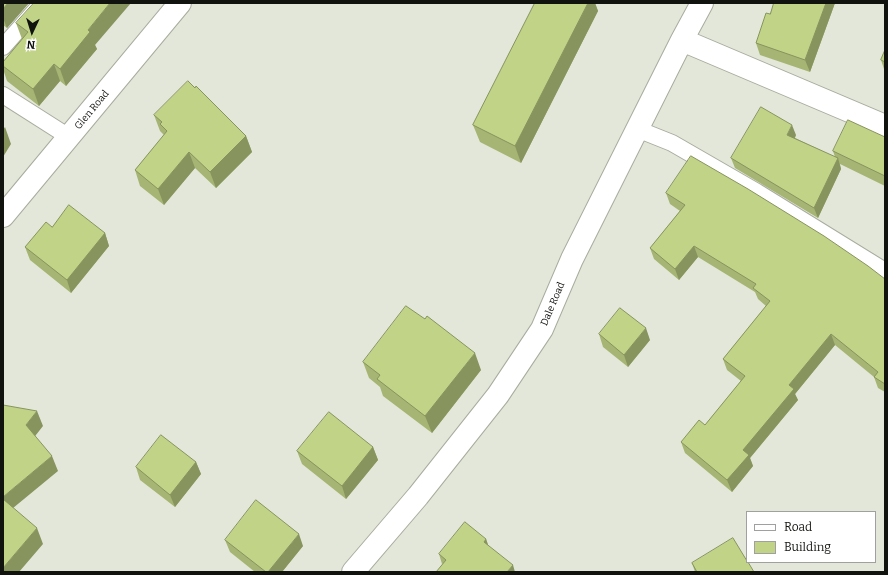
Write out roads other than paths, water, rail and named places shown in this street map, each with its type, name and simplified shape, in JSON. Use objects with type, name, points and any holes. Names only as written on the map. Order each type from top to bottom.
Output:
[{"type":"street","name":"Glen Road","points":[[3,216],[180,3]]},
{"type":"street","name":"Dale Road","points":[[353,572],[418,496],[498,395],[542,329],[572,259],[702,3]]},
{"type":"street","points":[[682,40],[885,126]]},
{"type":"lane","points":[[3,47],[42,3]]},
{"type":"lane","points":[[3,95],[69,137]]},
{"type":"lane","points":[[637,129],[672,143],[757,192],[885,271]]}]
